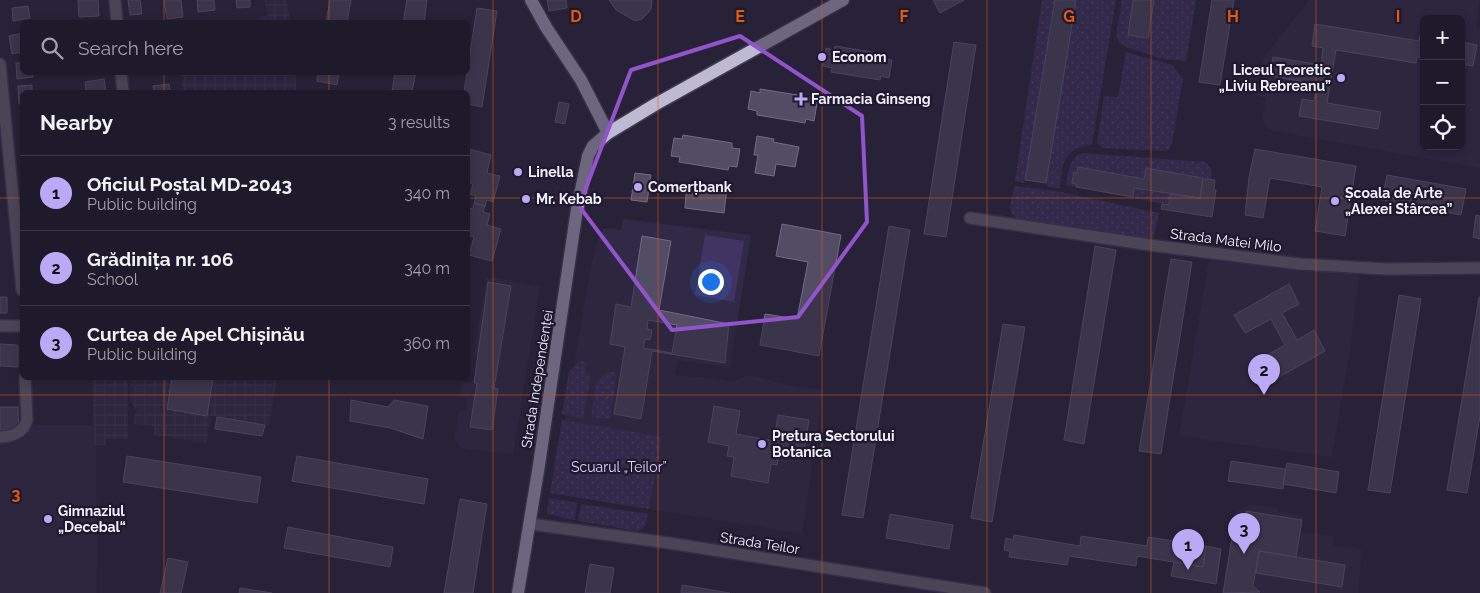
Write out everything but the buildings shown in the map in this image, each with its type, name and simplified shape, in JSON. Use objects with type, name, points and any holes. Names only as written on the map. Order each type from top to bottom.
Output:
[{"type":"main road","points":[[531,0],[546,27],[589,93],[608,133]]},
{"type":"main road","name":"Strada Independenței","points":[[518,593],[584,170],[593,146],[608,133],[632,118],[843,0]]},
{"type":"street","points":[[115,0],[117,20]]},
{"type":"street","points":[[0,64],[20,269]]},
{"type":"street","points":[[121,75],[123,90]]},
{"type":"street","name":"Strada Matei Milo","points":[[970,218],[1174,249],[1300,264],[1386,269],[1480,268]]},
{"type":"street","points":[[0,326],[20,326]]},
{"type":"street","points":[[0,437],[14,435],[24,428],[26,424],[25,380]]},
{"type":"street","name":"Strada Teilor","points":[[530,524],[985,593]]},
{"type":"highlighted area","points":[[740,36],[862,116],[867,222],[798,317],[672,330],[579,206],[631,70]]},
{"type":"shaded area","points":[[265,0],[287,0],[290,20],[256,20],[256,18],[267,16]]},
{"type":"shaded area","name":"Liceul Teoretic „Liviu Rebreanu”","points":[[1309,0],[1480,0],[1476,27],[1480,28],[1480,168],[1273,131],[1268,129],[1264,123],[1263,116],[1266,98],[1256,96],[1262,60]]},
{"type":"shaded area","points":[[180,75],[295,75],[297,90],[183,90]]},
{"type":"shaded area","points":[[623,219],[751,235],[730,368],[678,360],[675,375],[733,382],[749,375],[780,383],[823,390],[802,534],[649,509],[662,437],[565,421],[595,247],[604,228],[621,230]]},
{"type":"shaded area","points":[[1209,260],[1360,273],[1332,457],[1179,436]]},
{"type":"shaded area","points":[[494,277],[540,287],[513,455],[461,448],[456,442],[455,437],[459,410],[465,411],[467,398],[460,396],[462,382],[474,384],[477,357],[474,356],[486,278]]},
{"type":"shaded area","points":[[92,380],[128,380],[128,439],[106,439],[106,445],[94,445]]},
{"type":"shaded area","points":[[131,380],[277,380],[269,425],[211,416],[207,443],[154,435],[154,426],[134,424],[135,414],[138,410],[130,400]]},
{"type":"shaded area","name":"Gimnaziul „Decebal“","points":[[37,425],[94,425],[94,444],[96,445],[97,593],[0,593],[0,442],[15,440],[31,427]]},
{"type":"shaded area","points":[[1248,504],[1278,507],[1278,511],[1303,516],[1301,532],[1334,536],[1333,545],[1358,548],[1362,552],[1358,593],[1223,593],[1236,512]]},
{"type":"green space","points":[[1042,0],[1116,0],[1092,144],[1077,148],[1065,160],[1060,188],[1048,187],[1046,183],[1025,180],[1024,183],[1015,181]]},
{"type":"green space","points":[[1122,0],[1196,0],[1186,61],[1163,59],[1126,47],[1120,43],[1116,35]]},
{"type":"green space","points":[[1126,52],[1172,65],[1183,79],[1172,143],[1166,151],[1103,148],[1097,143],[1104,96],[1118,97]]},
{"type":"green space","points":[[1083,153],[1206,162],[1211,169],[1212,180],[1146,168],[1144,179],[1079,167],[1077,173],[1074,172],[1072,183],[1076,184],[1076,187],[1066,185],[1069,170],[1074,158]]},
{"type":"green space","points":[[1015,186],[1061,192],[1159,213],[1153,240],[1017,218],[1013,215],[1010,208]]},
{"type":"green space","points":[[1079,188],[1133,197],[1134,188],[1170,194],[1169,205]]},
{"type":"green space","points":[[705,235],[744,241],[734,302],[695,295]]},
{"type":"green space","points":[[580,361],[587,362],[585,374],[591,376],[583,418],[562,414],[569,371]]},
{"type":"green space","points":[[608,371],[617,373],[610,417],[606,419],[591,417],[596,383]]},
{"type":"green space","name":"Scuarul „Teilor”","points":[[562,420],[662,437],[649,509],[550,493]]},
{"type":"green space","points":[[549,498],[577,503],[575,520],[547,514]]},
{"type":"green space","points":[[581,504],[648,514],[644,527],[638,531],[578,521]]},
{"type":"place","name":"Econom","points":[[822,57]]},
{"type":"place","name":"Liceul Teoretic „Liviu Rebreanu”","points":[[1341,78]]},
{"type":"place","name":"Farmacia Ginseng","points":[[801,99]]},
{"type":"place","name":"Linella","points":[[518,172]]},
{"type":"place","name":"Comerțbank","points":[[638,187]]},
{"type":"place","name":"Mr. Kebab","points":[[526,199]]},
{"type":"place","name":"Școala de Arte „Alexei Stârcea”","points":[[1335,201]]},
{"type":"place","name":"Grădinița nr. 106","points":[[1264,395]]},
{"type":"place","name":"Pretura Sectorului Botanica","points":[[762,444]]},
{"type":"place","name":"Gimnaziul „Decebal“","points":[[48,519]]},
{"type":"place","name":"Curtea de Apel Chișinău","points":[[1244,554]]},
{"type":"place","name":"Oficiul Poștal MD-2043","points":[[1188,570]]}]
